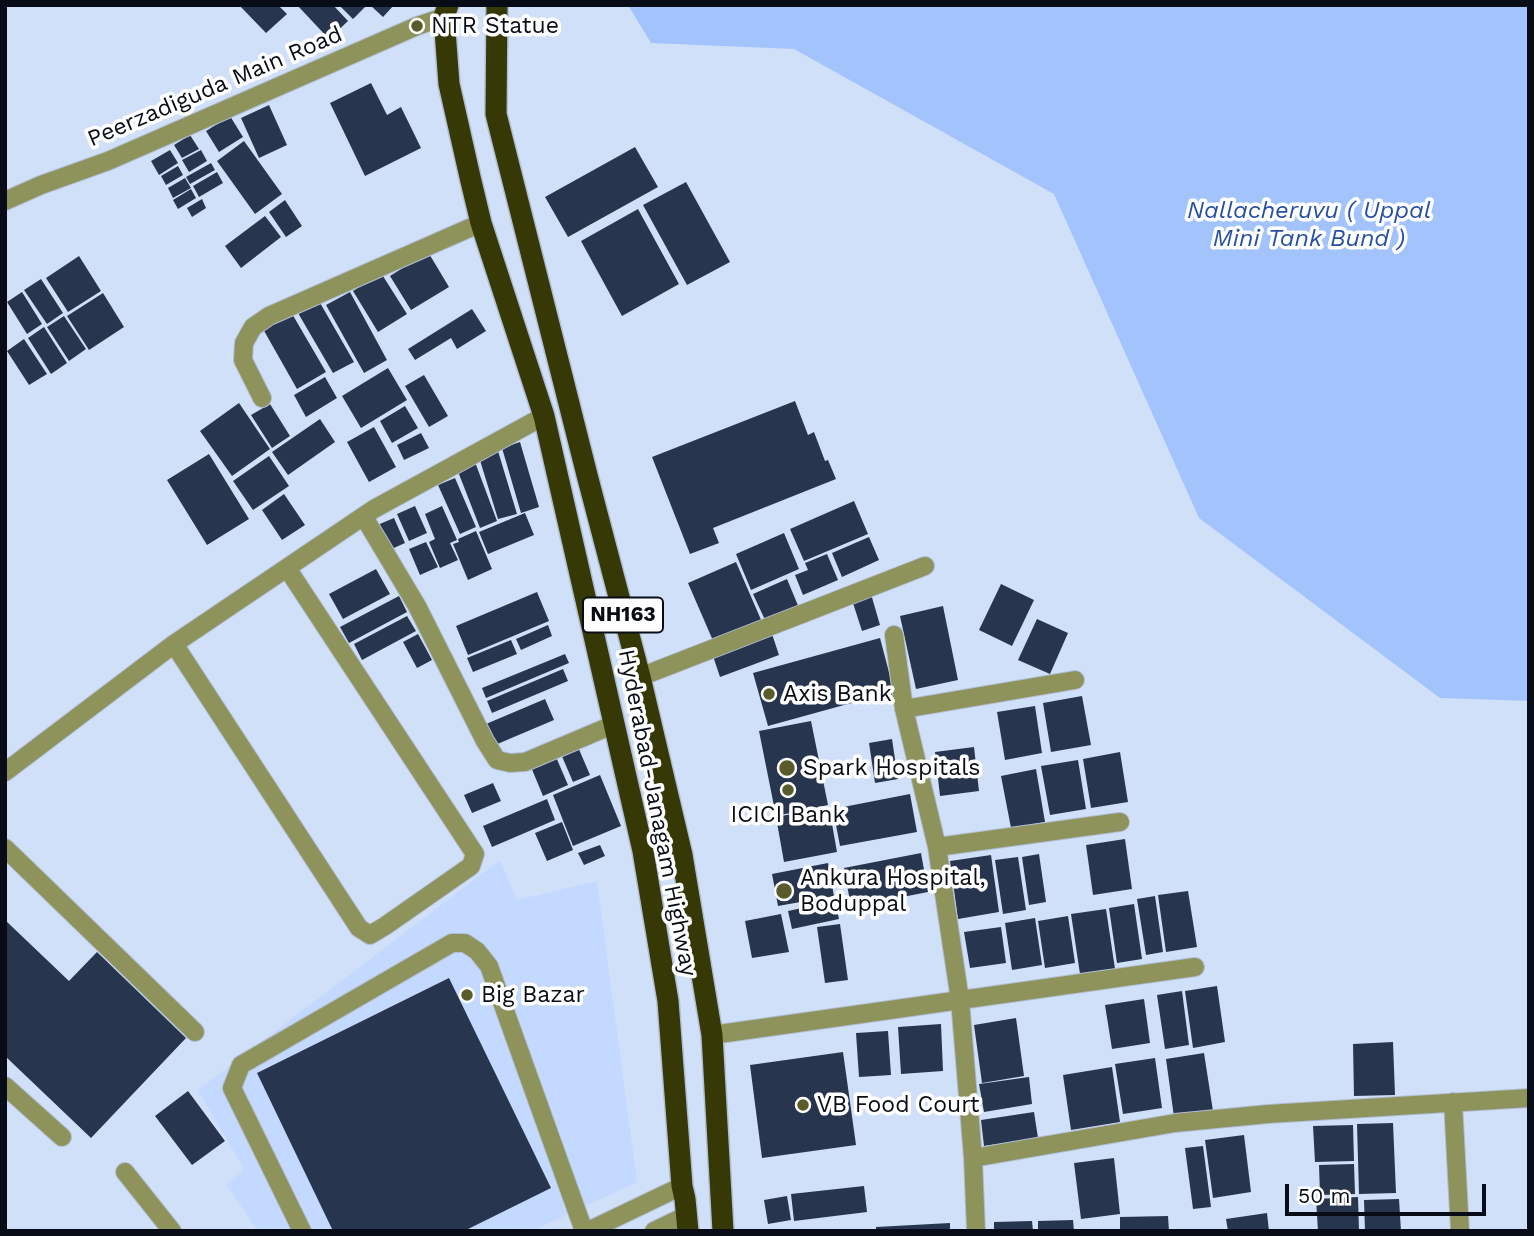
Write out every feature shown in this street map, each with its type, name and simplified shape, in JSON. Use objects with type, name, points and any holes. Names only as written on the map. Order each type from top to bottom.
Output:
[{"type":"highway","name":"Hyderabad-Janagam Highway","points":[[497,5],[496,114],[640,677],[682,855],[712,1035],[723,1231]]},
{"type":"highway","name":"Hyderabad-Janagam Highway","points":[[446,11],[449,84],[481,223],[544,416],[643,852],[668,1001],[687,1223]]},
{"type":"highway","points":[[619,747],[654,735]]},
{"type":"street","name":"Peerzadiguda Main Road","points":[[5,201],[108,161],[446,11]]},
{"type":"street","points":[[262,398],[243,360],[244,343],[253,327],[270,316],[481,223]]},
{"type":"street","points":[[5,772],[174,644],[374,509],[544,416]]},
{"type":"street","points":[[364,517],[417,606],[497,760],[524,762],[615,724]]},
{"type":"street","points":[[640,677],[925,566]]},
{"type":"street","points":[[174,644],[359,928],[370,935],[385,926],[471,866],[475,854],[287,568]]},
{"type":"street","points":[[894,635],[904,709],[937,847],[960,1000],[976,1231]]},
{"type":"street","points":[[904,709],[1075,680]]},
{"type":"street","points":[[937,847],[1120,822]]},
{"type":"street","points":[[5,848],[195,1032]]},
{"type":"street","points":[[302,1231],[232,1088],[240,1065],[452,943],[465,943],[477,951],[489,966],[586,1231],[682,1186]]},
{"type":"street","points":[[712,1035],[1195,967]]},
{"type":"street","points":[[5,1086],[62,1138]]},
{"type":"street","points":[[973,1158],[1175,1124],[1268,1114],[1529,1098]]},
{"type":"street","points":[[1453,1101],[1460,1231]]},
{"type":"street","points":[[125,1172],[172,1231]]},
{"type":"street","points":[[654,1231],[687,1223]]},
{"type":"shaded area","name":"Big Bazar","points":[[500,860],[517,900],[597,881],[637,1182],[532,1231],[258,1231],[226,1184],[244,1169],[198,1090]]},
{"type":"water","name":"Nallacheruvu ( Uppal Mini Tank Bund )","points":[[628,5],[1529,5],[1529,701],[1440,698],[1199,518],[1054,194],[794,49],[651,43]]},
{"type":"building","points":[[239,5],[278,5],[287,14],[266,33]]},
{"type":"building","points":[[297,5],[333,5],[348,21],[329,39]]},
{"type":"building","points":[[339,5],[364,5],[365,7],[353,19]]},
{"type":"building","points":[[370,5],[394,5],[383,17]]},
{"type":"building","points":[[371,83],[387,115],[401,107],[421,148],[365,176],[330,103]]},
{"type":"building","points":[[269,105],[287,145],[259,158],[241,118]]},
{"type":"building","points":[[230,116],[243,137],[219,152],[206,131]]},
{"type":"building","points":[[190,135],[199,149],[182,158],[174,145]]},
{"type":"building","points":[[244,141],[282,194],[255,214],[217,161]]},
{"type":"building","points":[[635,147],[658,187],[568,237],[545,197]]},
{"type":"building","points":[[170,150],[178,163],[159,175],[151,161]]},
{"type":"building","points":[[201,150],[207,161],[189,172],[182,160]]},
{"type":"building","points":[[211,163],[215,170],[190,184],[186,177]]},
{"type":"building","points":[[178,166],[183,175],[166,185],[161,176]]},
{"type":"building","points":[[217,172],[223,183],[199,197],[193,186]]},
{"type":"building","points":[[185,178],[191,188],[173,198],[168,188]]},
{"type":"building","points":[[686,182],[730,262],[687,285],[643,205]]},
{"type":"building","points":[[191,189],[196,198],[178,209],[173,200]]},
{"type":"building","points":[[202,199],[206,208],[192,217],[187,208]]},
{"type":"building","points":[[285,200],[302,226],[286,237],[269,212]]},
{"type":"building","points":[[638,209],[679,284],[622,316],[581,241]]},
{"type":"building","points":[[265,216],[281,237],[241,268],[225,246]]},
{"type":"building","points":[[428,252],[449,287],[411,310],[390,276]]},
{"type":"building","points":[[79,256],[101,291],[68,312],[46,278]]},
{"type":"building","points":[[381,273],[407,314],[378,332],[353,291]]},
{"type":"building","points":[[41,279],[63,313],[47,324],[24,290]]},
{"type":"building","points":[[22,292],[42,324],[27,334],[7,302]]},
{"type":"building","points":[[350,292],[387,360],[364,373],[326,305]]},
{"type":"building","points":[[103,293],[124,327],[89,350],[67,316]]},
{"type":"building","points":[[319,301],[354,362],[333,373],[298,313]]},
{"type":"building","points":[[472,309],[486,331],[457,349],[451,338],[415,360],[408,349]]},
{"type":"building","points":[[291,312],[326,372],[297,389],[263,329]]},
{"type":"building","points":[[64,316],[86,349],[69,361],[47,327]]},
{"type":"building","points":[[44,327],[67,363],[51,374],[28,338]]},
{"type":"building","points":[[24,339],[47,374],[29,385],[7,351]]},
{"type":"building","points":[[388,368],[407,400],[361,428],[342,396]]},
{"type":"building","points":[[424,375],[448,416],[429,427],[405,386]]},
{"type":"building","points":[[325,377],[337,398],[306,417],[294,395]]},
{"type":"building","points":[[795,401],[808,435],[814,432],[825,461],[828,460],[836,479],[713,528],[719,543],[690,554],[652,457]]},
{"type":"building","points":[[239,403],[270,449],[232,476],[200,431]]},
{"type":"building","points":[[270,404],[290,436],[272,448],[251,415]]},
{"type":"building","points":[[405,406],[418,428],[392,443],[380,421]]},
{"type":"building","points":[[320,419],[335,442],[288,475],[272,452]]},
{"type":"building","points":[[374,427],[396,467],[369,482],[347,442]]},
{"type":"building","points":[[421,433],[429,448],[404,460],[397,445]]},
{"type":"building","points":[[520,442],[539,507],[521,513],[502,448]]},
{"type":"building","points":[[498,451],[517,514],[498,519],[479,457]]},
{"type":"building","points":[[209,454],[249,519],[207,545],[167,480]]},
{"type":"building","points":[[269,456],[289,486],[253,510],[233,481]]},
{"type":"building","points":[[475,462],[497,521],[480,528],[457,469]]},
{"type":"building","points":[[455,478],[476,527],[460,534],[438,485]]},
{"type":"building","points":[[284,494],[305,525],[282,540],[262,510]]},
{"type":"building","points":[[854,501],[868,534],[804,561],[790,529]]},
{"type":"building","points":[[415,506],[427,533],[409,541],[397,514]]},
{"type":"building","points":[[442,506],[457,540],[450,543],[458,560],[440,568],[429,542],[435,539],[425,514]]},
{"type":"building","points":[[525,513],[534,535],[488,554],[479,532]]},
{"type":"building","points":[[394,518],[405,543],[387,551],[375,526]]},
{"type":"building","points":[[476,531],[492,569],[468,580],[453,544]]},
{"type":"building","points":[[784,533],[799,569],[751,590],[736,554]]},
{"type":"building","points":[[869,537],[879,560],[842,577],[832,553]]},
{"type":"building","points":[[426,542],[438,567],[420,575],[409,549]]},
{"type":"building","points":[[827,554],[838,580],[803,595],[795,575],[808,570],[805,563]]},
{"type":"building","points":[[736,562],[762,622],[714,643],[688,583]]},
{"type":"building","points":[[376,569],[390,594],[343,619],[329,594]]},
{"type":"building","points":[[787,579],[799,608],[766,622],[753,594]]},
{"type":"building","points":[[1001,584],[1034,600],[1012,646],[979,630]]},
{"type":"building","points":[[537,592],[549,621],[468,655],[456,626]]},
{"type":"building","points":[[871,594],[880,625],[862,631],[852,600]]},
{"type":"building","points":[[399,596],[407,612],[349,643],[340,627]]},
{"type":"building","points":[[943,606],[958,680],[916,689],[900,616]]},
{"type":"building","points":[[407,616],[416,631],[362,660],[354,644]]},
{"type":"building","points":[[1037,619],[1068,633],[1050,674],[1018,660]]},
{"type":"building","points":[[548,625],[552,636],[521,650],[516,639]]},
{"type":"building","points":[[771,631],[779,655],[720,677],[712,653]]},
{"type":"building","points":[[418,634],[432,660],[417,668],[403,642]]},
{"type":"building","points":[[880,638],[896,699],[886,702],[884,694],[768,726],[753,673]]},
{"type":"building","points":[[511,640],[517,654],[473,672],[467,658]]},
{"type":"building","points":[[565,654],[569,663],[486,698],[482,688]]},
{"type":"building","points":[[563,669],[568,681],[492,713],[487,701]]},
{"type":"building","points":[[1082,696],[1091,745],[1051,752],[1043,703]]},
{"type":"building","points":[[545,699],[554,720],[495,745],[486,724]]},
{"type":"building","points":[[1035,706],[1042,753],[1005,760],[997,712]]},
{"type":"building","points":[[811,721],[828,805],[776,816],[759,731]]},
{"type":"building","points":[[892,739],[898,779],[875,783],[869,743]]},
{"type":"building","points":[[578,747],[590,775],[573,782],[561,754]]},
{"type":"building","points":[[974,747],[979,791],[940,796],[935,752]]},
{"type":"building","points":[[1120,752],[1128,802],[1091,808],[1083,759]]},
{"type":"building","points":[[556,757],[568,785],[543,796],[531,767]]},
{"type":"building","points":[[1078,760],[1086,809],[1050,815],[1041,766]]},
{"type":"building","points":[[1036,769],[1045,822],[1011,828],[1001,776]]},
{"type":"building","points":[[600,775],[621,826],[573,846],[553,795]]},
{"type":"building","points":[[493,783],[501,801],[472,813],[464,795]]},
{"type":"building","points":[[910,794],[917,832],[840,846],[833,809]]},
{"type":"building","points":[[547,799],[555,820],[492,847],[483,826]]},
{"type":"building","points":[[829,807],[837,852],[784,862],[776,817]]},
{"type":"building","points":[[562,822],[573,850],[547,861],[535,833]]},
{"type":"building","points":[[1125,839],[1132,889],[1093,895],[1086,845]]},
{"type":"building","points":[[600,845],[605,856],[584,865],[578,853]]},
{"type":"building","points":[[921,853],[928,892],[851,907],[844,868]]},
{"type":"building","points":[[1039,854],[1046,902],[1029,905],[1022,857]]},
{"type":"building","points":[[991,855],[999,912],[958,919],[950,861]]},
{"type":"building","points":[[1018,857],[1026,910],[1003,914],[995,860]]},
{"type":"building","points":[[828,863],[834,896],[778,906],[772,874]]},
{"type":"building","points":[[1188,891],[1197,947],[1166,952],[1158,895]]},
{"type":"building","points":[[1155,896],[1163,952],[1146,955],[1137,899]]},
{"type":"building","points":[[835,901],[839,919],[792,929],[788,911]]},
{"type":"building","points":[[1134,904],[1142,959],[1117,963],[1109,908]]},
{"type":"building","points":[[1106,909],[1115,969],[1080,974],[1071,914]]},
{"type":"building","points":[[781,914],[789,952],[752,958],[745,921]]},
{"type":"building","points":[[1068,916],[1075,963],[1045,968],[1038,921]]},
{"type":"building","points":[[1035,918],[1042,965],[1012,970],[1005,923]]},
{"type":"building","points":[[5,920],[69,981],[97,952],[186,1038],[91,1138],[5,1056]]},
{"type":"building","points":[[840,924],[848,980],[825,983],[817,927]]},
{"type":"building","points":[[1001,927],[1006,963],[970,968],[964,932]]},
{"type":"building","points":[[449,978],[551,1188],[464,1231],[333,1231],[257,1073]]},
{"type":"building","points":[[1217,986],[1225,1042],[1193,1048],[1185,991]]},
{"type":"building","points":[[1182,991],[1189,1045],[1165,1049],[1157,995]]},
{"type":"building","points":[[1144,999],[1150,1043],[1112,1049],[1105,1005]]},
{"type":"building","points":[[1016,1018],[1024,1076],[982,1083],[974,1025]]},
{"type":"building","points":[[941,1024],[943,1071],[901,1074],[898,1027]]},
{"type":"building","points":[[888,1031],[891,1075],[859,1077],[856,1033]]},
{"type":"building","points":[[1393,1042],[1395,1095],[1354,1096],[1353,1044]]},
{"type":"building","name":"VB Food Court","points":[[843,1052],[856,1145],[762,1158],[750,1065]]},
{"type":"building","points":[[1204,1053],[1213,1111],[1174,1117],[1166,1059]]},
{"type":"building","points":[[1155,1058],[1162,1108],[1123,1114],[1115,1064]]},
{"type":"building","points":[[1112,1067],[1120,1122],[1071,1130],[1063,1075]]},
{"type":"building","points":[[1029,1077],[1032,1104],[984,1112],[979,1084]]},
{"type":"building","points":[[188,1091],[225,1141],[192,1165],[155,1116]]},
{"type":"building","points":[[1034,1112],[1038,1138],[984,1146],[981,1120]]},
{"type":"building","points":[[1393,1123],[1396,1193],[1359,1194],[1357,1124]]},
{"type":"building","points":[[1353,1125],[1354,1161],[1315,1162],[1313,1126]]},
{"type":"building","points":[[1244,1135],[1251,1192],[1213,1198],[1205,1140]]},
{"type":"building","points":[[1203,1146],[1211,1207],[1193,1209],[1185,1148]]},
{"type":"building","points":[[1114,1158],[1120,1214],[1081,1219],[1074,1163]]},
{"type":"building","points":[[1354,1164],[1355,1194],[1320,1195],[1319,1165]]},
{"type":"building","points":[[864,1186],[867,1212],[794,1221],[791,1194]]},
{"type":"building","points":[[787,1196],[791,1220],[768,1224],[764,1200]]},
{"type":"building","points":[[1358,1197],[1359,1231],[1318,1231],[1316,1199]]},
{"type":"building","points":[[1399,1199],[1401,1231],[1365,1231],[1364,1200]]},
{"type":"building","points":[[1267,1213],[1269,1231],[1228,1231],[1226,1219]]},
{"type":"building","points":[[1168,1216],[1169,1231],[1120,1231],[1120,1217]]},
{"type":"building","points":[[1073,1220],[1074,1231],[1038,1231],[1038,1221]]},
{"type":"building","points":[[1032,1221],[1033,1231],[994,1231],[994,1222]]},
{"type":"building","points":[[950,1223],[950,1231],[876,1231],[876,1227]]},
{"type":"place","name":"NTR Statue","points":[[417,26]]},
{"type":"place","name":"Axis Bank","points":[[769,694]]},
{"type":"place","name":"Spark Hospitals","points":[[787,768]]},
{"type":"place","name":"ICICI Bank","points":[[788,790]]},
{"type":"place","name":"Ankura Hospital, Boduppal","points":[[784,891]]},
{"type":"place","name":"Big Bazar","points":[[467,995]]},
{"type":"place","name":"VB Food Court","points":[[803,1105]]}]
